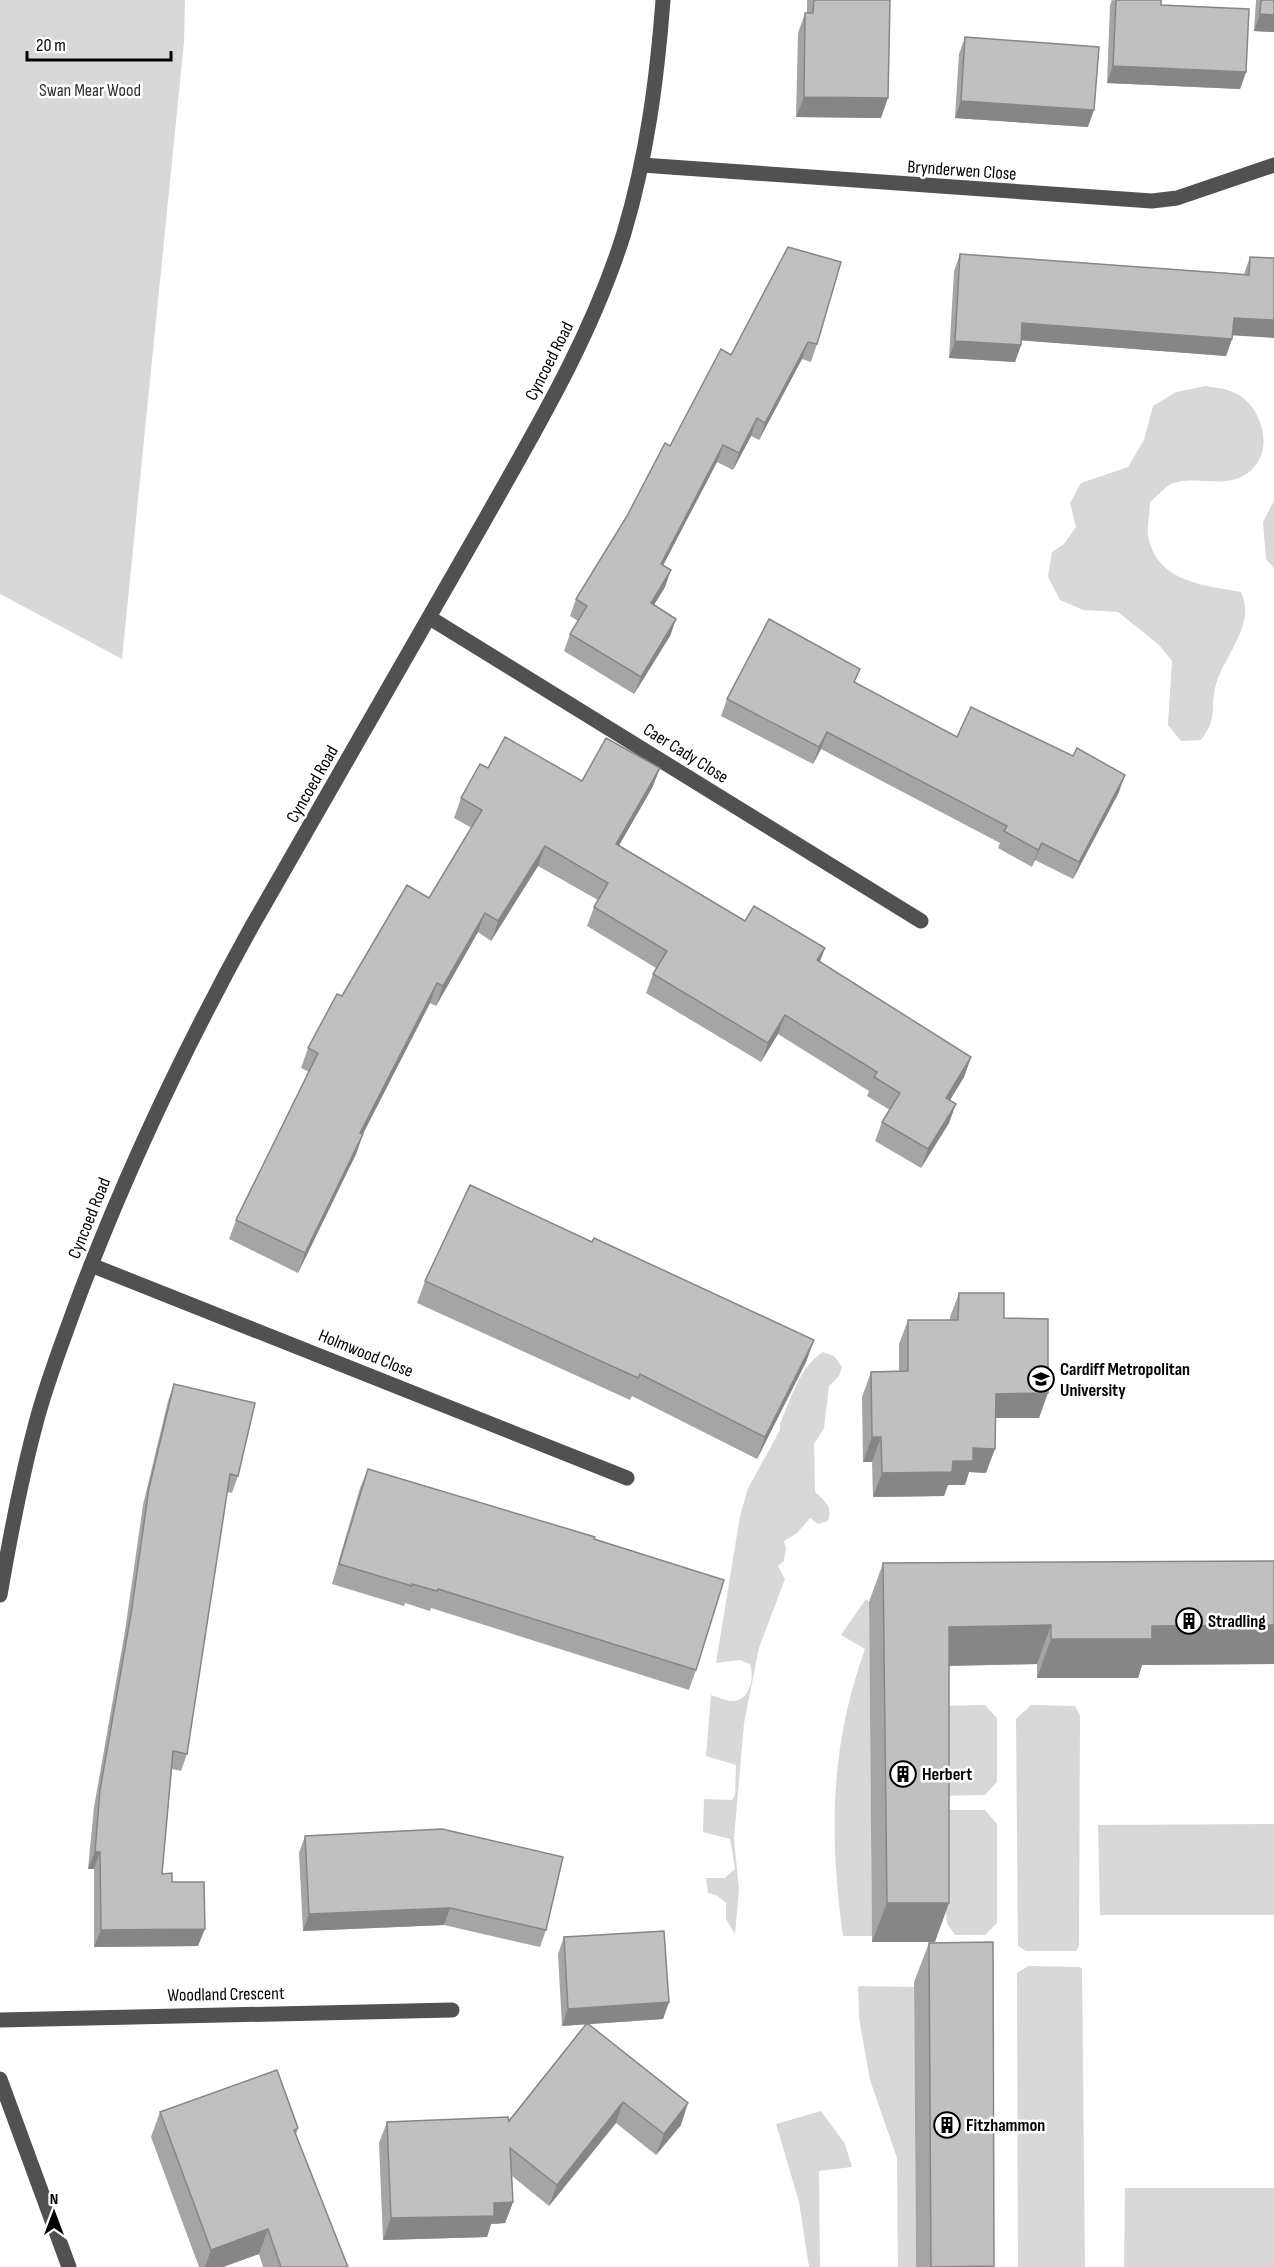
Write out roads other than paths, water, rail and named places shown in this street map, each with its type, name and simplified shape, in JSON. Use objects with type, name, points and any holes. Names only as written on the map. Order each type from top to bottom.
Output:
[{"type":"street","name":"Cyncoed Road","points":[[0,1595],[36,1422],[120,1190],[179,1064],[254,924],[430,618],[567,372],[589,326],[624,233],[642,165],[657,78],[663,0]]},
{"type":"street","name":"Brynderwen Close","points":[[642,165],[1152,201],[1177,198],[1274,165]]},
{"type":"street","name":"Caer Cady Close","points":[[430,618],[921,921]]},
{"type":"street","name":"Holmwood Close","points":[[91,1265],[627,1478]]},
{"type":"street","name":"Woodland Crescent","points":[[0,2020],[452,2010]]},
{"type":"street","points":[[0,2079],[69,2267]]},
{"type":"place","name":"Cardiff Metropolitan University","points":[[1041,1379]]},
{"type":"place","name":"Stradling","points":[[1189,1621]]},
{"type":"place","name":"Herbert","points":[[903,1774]]},
{"type":"place","name":"Fitzhammon","points":[[947,2125]]},
{"type":"park label","name":"Swan Mear Wood","points":[[90,90]]}]
